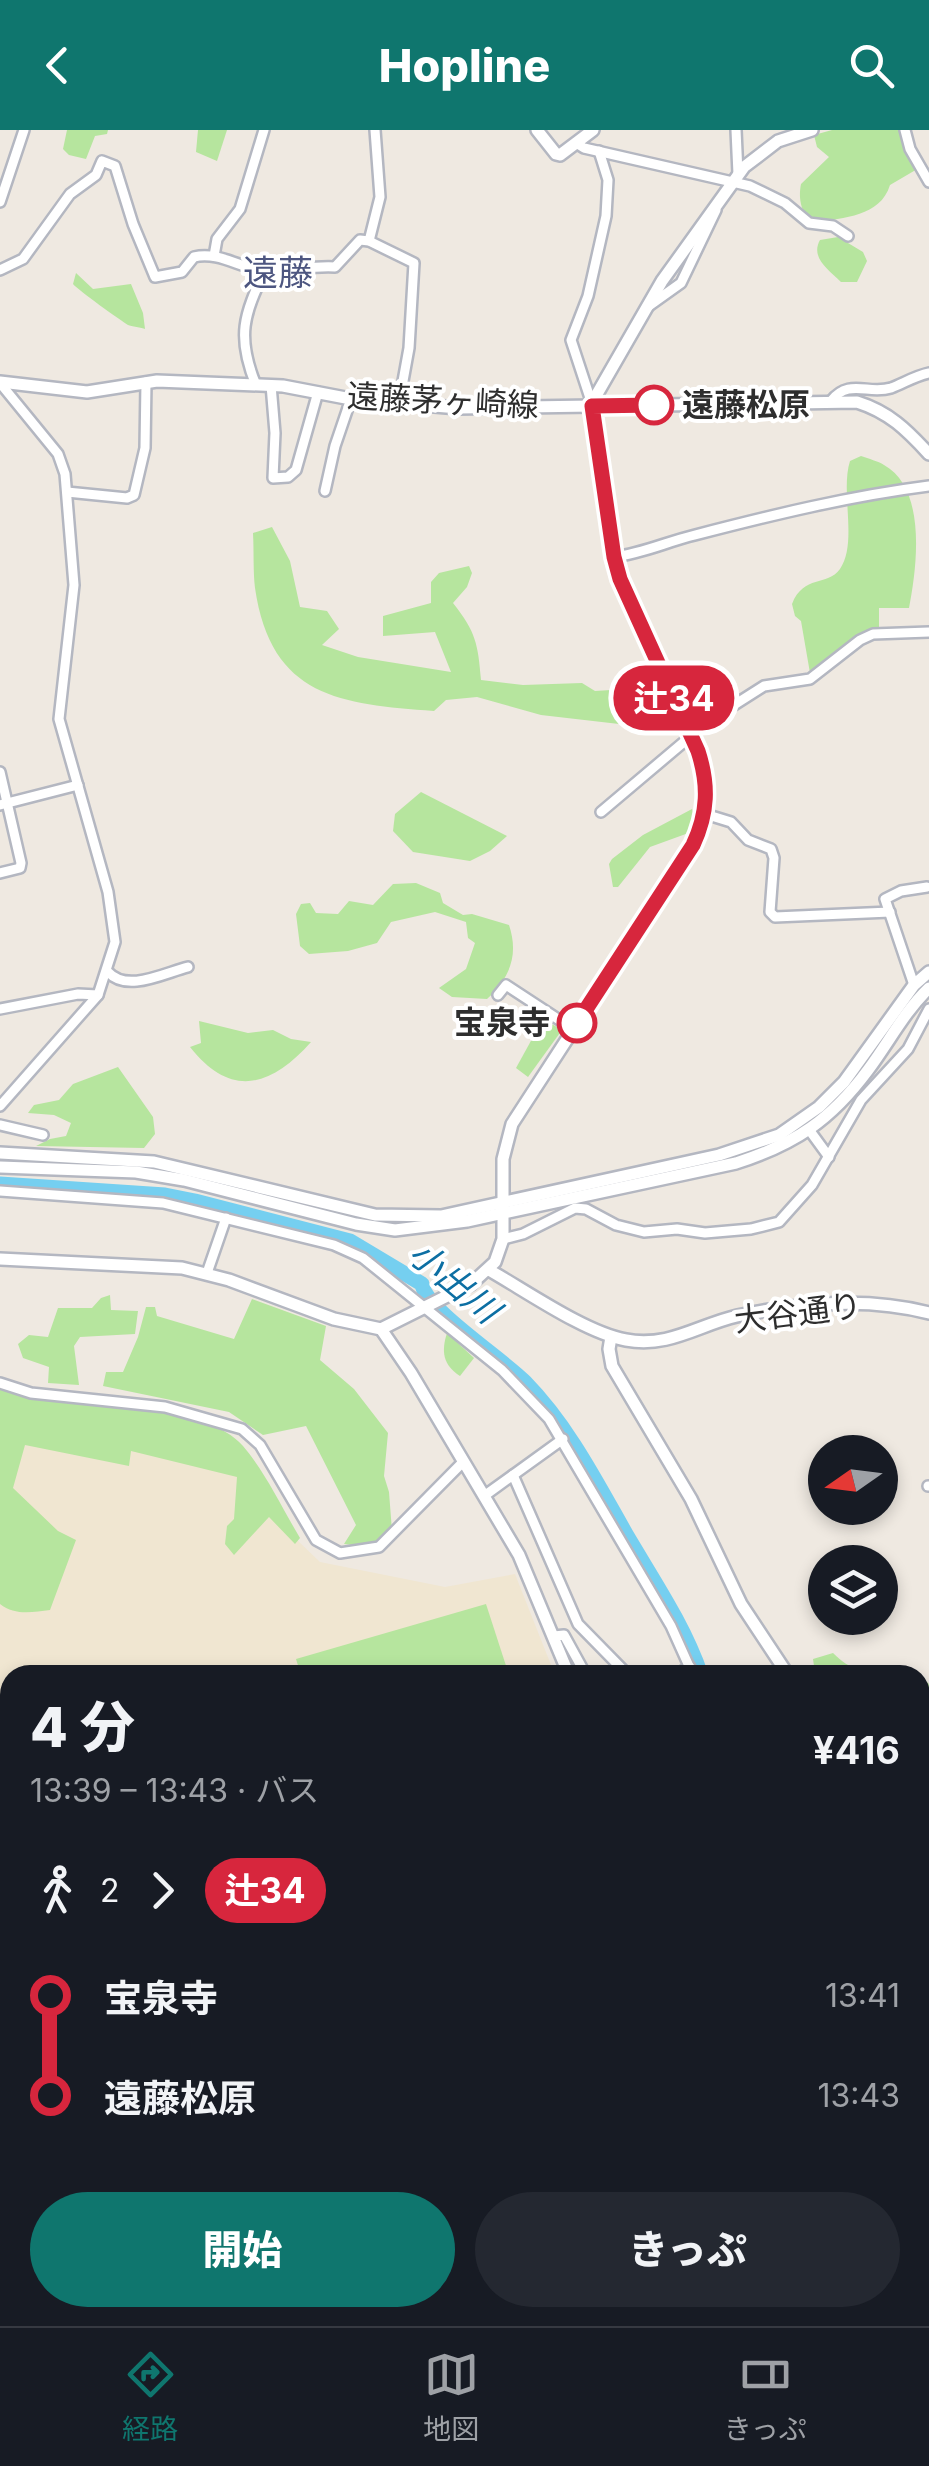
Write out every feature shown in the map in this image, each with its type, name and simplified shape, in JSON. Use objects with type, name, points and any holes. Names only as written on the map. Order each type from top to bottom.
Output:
[{"type":"street","points":[[0,202],[24,130]]},
{"type":"street","points":[[214,256],[217,239],[240,209],[264,130]]},
{"type":"street","points":[[369,240],[380,197],[375,130]]},
{"type":"street","points":[[537,130],[560,155],[592,130]]},
{"type":"street","points":[[735,178],[736,130]]},
{"type":"street","points":[[592,406],[644,309],[735,178],[766,148],[812,130]]},
{"type":"street","points":[[905,130],[910,150],[929,182]]},
{"type":"street","points":[[576,143],[735,178],[785,202],[809,223],[833,226],[848,236]]},
{"type":"street","points":[[0,1259],[158,1264],[207,1274],[334,1319],[380,1329],[471,1284],[489,1270],[503,1239],[503,1159],[512,1124],[693,845],[705,814],[706,781],[690,735],[620,579],[592,406],[571,340],[588,296],[606,216],[608,180],[599,151]]},
{"type":"street","points":[[0,270],[24,260],[70,194],[96,175],[102,161],[115,166],[118,172],[133,224],[155,277],[182,272],[194,257],[214,256],[265,270],[335,266],[360,240],[369,240],[414,263],[410,348],[399,403]]},
{"type":"street","points":[[256,384],[243,346],[243,332],[250,301],[265,270]]},
{"type":"street","points":[[832,401],[838,392],[848,388],[882,390],[929,372]]},
{"type":"street","name":"遠藤茅ヶ崎線","points":[[0,382],[87,392],[178,380],[256,384],[399,403],[506,410],[857,402],[902,424],[929,454]]},
{"type":"street","points":[[0,382],[58,454],[67,492],[74,585],[59,719],[108,892],[115,942],[98,995],[0,1106]]},
{"type":"street","points":[[67,492],[128,498],[134,495],[145,448],[146,382]]},
{"type":"street","points":[[270,385],[274,478],[288,478],[296,470],[318,392]]},
{"type":"street","points":[[325,491],[334,446],[352,398]]},
{"type":"street","points":[[614,557],[647,553],[690,536],[875,493],[929,486]]},
{"type":"street","points":[[600,812],[690,735],[764,686],[810,679],[873,634],[929,632]]},
{"type":"street","points":[[0,772],[4,804],[21,863],[20,868],[0,873]]},
{"type":"street","points":[[4,804],[78,785]]},
{"type":"street","points":[[705,814],[731,822],[748,840],[771,850],[774,858],[770,912],[774,916],[890,912]]},
{"type":"street","points":[[914,984],[885,899],[901,891],[927,887]]},
{"type":"street","points":[[108,972],[116,981],[127,983],[188,967]]},
{"type":"street","points":[[0,1154],[154,1162],[375,1215],[441,1216],[502,1208],[719,1155],[779,1136],[820,1107],[844,1082],[914,984],[929,972]]},
{"type":"street","points":[[498,994],[506,985],[573,1029]]},
{"type":"street","points":[[0,1167],[136,1172],[395,1230],[736,1163],[776,1150],[810,1131],[841,1103],[929,988]]},
{"type":"street","points":[[0,1009],[78,994],[98,995]]},
{"type":"street","points":[[503,1239],[523,1234],[574,1208],[644,1232],[677,1229],[705,1233],[778,1222],[829,1157],[861,1100],[908,1049],[929,1008]]},
{"type":"street","points":[[0,1125],[43,1135]]},
{"type":"street","points":[[810,1131],[829,1157]]},
{"type":"street","points":[[0,1192],[136,1199],[226,1218],[348,1250],[430,1304],[520,1386],[563,1439],[671,1626],[689,1665]]},
{"type":"street","points":[[207,1274],[226,1218]]},
{"type":"street","points":[[489,1270],[611,1337],[612,1366],[691,1499],[741,1604],[781,1665]]},
{"type":"street","name":"大谷通り","points":[[611,1337],[668,1341],[739,1316],[851,1304],[882,1304],[929,1313]]},
{"type":"street","points":[[380,1329],[518,1555],[565,1665]]},
{"type":"street","points":[[0,1383],[31,1393],[165,1407],[242,1429],[260,1445],[316,1540],[340,1553],[378,1547],[463,1462]]},
{"type":"street","points":[[484,1496],[563,1439]]},
{"type":"street","points":[[513,1474],[578,1624],[618,1665]]},
{"type":"street","points":[[554,1636],[564,1635],[580,1665]]},
{"type":"shaded area","points":[[0,1392],[220,1437],[295,1538],[320,1562],[445,1587],[515,1574],[551,1665],[0,1665]]},
{"type":"green space","points":[[67,130],[108,130],[107,134],[95,136],[86,159],[69,155],[63,149]]},
{"type":"green space","points":[[198,130],[227,130],[217,161],[196,152]]},
{"type":"green space","points":[[832,130],[902,130],[919,168],[890,185],[870,210],[815,223],[802,206],[801,184],[829,157],[817,147],[814,135]]},
{"type":"green space","points":[[838,237],[863,252],[867,261],[857,282],[841,282],[819,258],[820,240]]},
{"type":"green space","points":[[76,273],[93,289],[131,284],[145,329],[128,325],[76,287]]},
{"type":"green space","points":[[861,456],[884,465],[898,476],[913,510],[916,551],[909,608],[879,608],[879,629],[867,631],[810,673],[801,621],[792,604],[803,588],[840,569],[848,546],[847,473],[850,461]]},
{"type":"green space","points":[[272,527],[290,561],[300,607],[327,611],[339,629],[322,645],[358,657],[451,672],[435,632],[383,636],[383,616],[431,603],[431,582],[439,573],[469,566],[472,573],[467,587],[453,603],[474,639],[481,680],[523,685],[582,683],[595,691],[658,687],[669,705],[619,724],[541,715],[477,697],[446,700],[434,711],[369,704],[316,688],[294,673],[277,653],[263,625],[255,588],[253,533]]},
{"type":"green space","points":[[421,792],[507,836],[470,861],[413,852],[393,831],[395,814]]},
{"type":"green space","points":[[692,809],[694,831],[650,847],[618,887],[613,887],[609,864],[612,859],[643,835]]},
{"type":"green space","points":[[416,883],[440,893],[443,903],[463,915],[509,925],[513,946],[510,965],[502,983],[487,999],[452,997],[439,988],[466,969],[475,943],[468,938],[466,922],[435,912],[391,922],[377,943],[348,951],[309,954],[300,946],[296,914],[301,904],[310,903],[316,913],[338,914],[349,901],[373,905],[393,884]]},
{"type":"green space","points":[[543,1019],[562,1030],[528,1077],[516,1068]]},
{"type":"green space","points":[[199,1021],[248,1033],[273,1030],[291,1039],[311,1042],[266,1077],[236,1080],[205,1064],[190,1047],[201,1043]]},
{"type":"green space","points":[[118,1067],[153,1117],[155,1134],[144,1148],[36,1146],[66,1136],[71,1123],[54,1115],[28,1113],[34,1105],[59,1100],[73,1084]]},
{"type":"green space","points":[[110,1295],[111,1310],[138,1311],[135,1334],[80,1337],[74,1346],[79,1385],[48,1383],[49,1367],[23,1358],[18,1344],[29,1335],[48,1337],[58,1308],[92,1308]]},
{"type":"green space","points":[[252,1299],[326,1326],[320,1360],[354,1389],[388,1433],[384,1476],[392,1531],[370,1547],[344,1544],[356,1525],[306,1426],[263,1435],[229,1412],[103,1386],[106,1372],[123,1372],[146,1307],[155,1307],[157,1316],[234,1339]]},
{"type":"green space","points":[[447,1333],[474,1358],[460,1376],[445,1358]]},
{"type":"green space","points":[[0,1388],[32,1396],[176,1414],[226,1432],[243,1446],[259,1468],[300,1538],[295,1544],[269,1517],[234,1555],[225,1544],[227,1526],[234,1519],[237,1477],[131,1451],[129,1466],[25,1445],[13,1488],[58,1531],[76,1540],[50,1610],[24,1612],[6,1608],[0,1604]]},
{"type":"green space","points":[[486,1604],[506,1665],[298,1665],[296,1659]]},
{"type":"green space","points":[[833,1653],[849,1665],[814,1665],[813,1659]]},
{"type":"waterway","name":"小出川","points":[[0,1184],[165,1195],[195,1201],[350,1241],[422,1284],[436,1307],[515,1372],[555,1417],[667,1603],[697,1665]]},
{"type":"bus line","name":"辻34","points":[[577,1023],[693,845],[705,814],[706,781],[698,751],[620,579],[592,406],[654,405]]},
{"type":"place","name":"遠藤松原","points":[[654,405]]},
{"type":"place","name":"宝泉寺","points":[[577,1023]]},
{"type":"district","name":"遠藤","points":[[278,273]]}]
